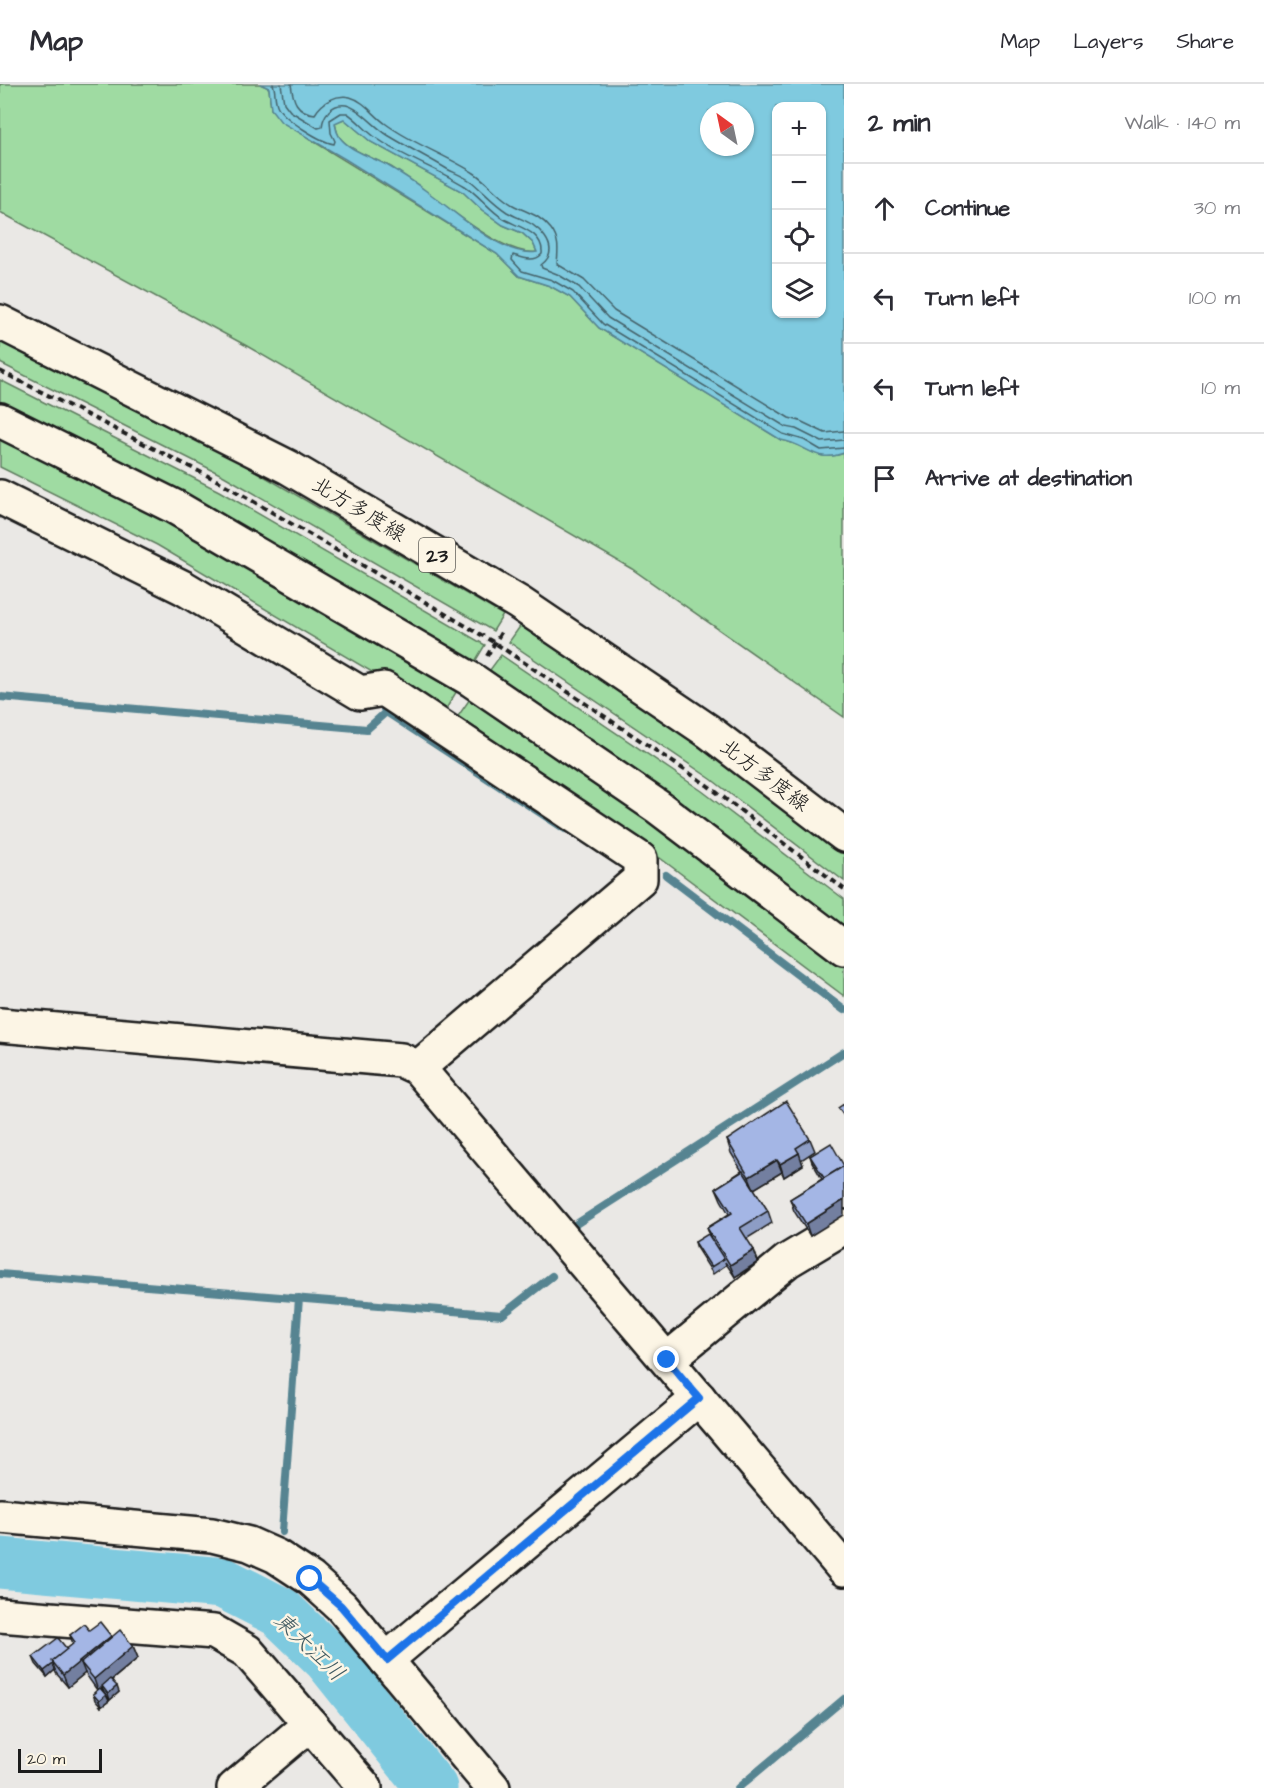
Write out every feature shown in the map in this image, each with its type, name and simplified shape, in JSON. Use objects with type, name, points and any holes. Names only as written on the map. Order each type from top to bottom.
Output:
[{"type":"street","name":"北方多度線","points":[[0,322],[288,467],[519,603],[708,731],[844,835]]},
{"type":"street","points":[[0,420],[175,507],[472,680],[658,807],[844,948]]},
{"type":"street","points":[[0,497],[184,588],[360,693],[384,689],[640,859],[640,879],[418,1068]]},
{"type":"street","points":[[0,1025],[401,1060],[418,1068],[844,1569]]},
{"type":"street","points":[[667,1360],[787,1261],[844,1227]]},
{"type":"street","points":[[387,1660],[699,1398]]},
{"type":"street","points":[[0,1516],[212,1535],[249,1544],[276,1556],[310,1579],[341,1606],[493,1788]]},
{"type":"street","points":[[0,1615],[214,1632],[247,1651],[365,1788]]},
{"type":"street","points":[[234,1788],[310,1724]]},
{"type":"path","points":[[0,371],[222,483],[495,643],[707,785],[844,889]]},
{"type":"green space","points":[[0,84],[260,84],[269,88],[271,109],[311,140],[497,254],[519,276],[550,286],[570,297],[599,328],[781,440],[819,455],[834,456],[844,453],[844,717],[632,569],[245,345],[0,212]]},
{"type":"green space","points":[[344,119],[371,142],[463,192],[503,225],[522,233],[533,243],[537,252],[521,251],[483,233],[389,166],[351,148],[340,137],[336,129],[335,122]]},
{"type":"green space","points":[[0,341],[229,456],[503,615],[493,631],[224,476],[0,363]]},
{"type":"green space","points":[[0,380],[219,491],[485,645],[470,670],[0,410]]},
{"type":"green space","points":[[0,430],[171,516],[461,684],[443,714],[157,545],[0,467]]},
{"type":"green space","points":[[521,625],[717,758],[844,854],[844,881],[711,779],[509,642]]},
{"type":"green space","points":[[501,655],[702,791],[844,899],[844,937],[484,678]]},
{"type":"green space","points":[[474,693],[844,959],[844,996],[628,834],[454,722]]},
{"type":"water","points":[[260,84],[844,84],[844,453],[834,456],[818,455],[781,440],[599,328],[570,297],[550,286],[519,276],[497,254],[345,159],[281,122],[271,109],[269,88]],"holes":[[[344,119],[371,142],[463,192],[503,225],[522,233],[533,243],[537,252],[524,252],[495,241],[405,176],[347,145],[339,136],[335,123]]]},
{"type":"building","points":[[786,1101],[810,1139],[796,1148],[799,1153],[780,1164],[777,1160],[749,1177],[727,1140]]},
{"type":"building","points":[[844,1104],[844,1116],[838,1108]]},
{"type":"building","points":[[831,1143],[844,1166],[824,1178],[810,1156]]},
{"type":"building","points":[[844,1166],[844,1200],[806,1224],[790,1199]]},
{"type":"building","points":[[743,1171],[768,1211],[740,1228],[754,1250],[730,1265],[707,1228],[732,1213],[716,1188]]},
{"type":"building","points":[[708,1234],[724,1259],[711,1267],[695,1242]]},
{"type":"building","points":[[100,1622],[111,1636],[63,1675],[52,1661],[75,1642],[70,1635],[84,1624],[89,1630]]},
{"type":"building","points":[[120,1630],[133,1646],[94,1679],[81,1663]]},
{"type":"building","points":[[58,1638],[67,1649],[44,1671],[33,1657]]},
{"type":"building","points":[[110,1679],[117,1686],[108,1694],[102,1686]]},
{"type":"building","points":[[100,1688],[106,1695],[99,1701],[93,1694]]},
{"type":"waterway","points":[[0,697],[367,729],[386,712]]},
{"type":"waterway","points":[[384,709],[565,829]]},
{"type":"waterway","points":[[666,875],[844,1010]]},
{"type":"waterway","points":[[573,1226],[844,1052]]},
{"type":"waterway","points":[[0,1274],[502,1315],[552,1276]]},
{"type":"waterway","points":[[282,1532],[299,1298]]},
{"type":"waterway","name":"東大江川","points":[[0,1563],[223,1583],[280,1612],[328,1658],[432,1788]]},
{"type":"waterway","points":[[738,1788],[844,1699]]},
{"type":"route","points":[[310,1579],[341,1606],[387,1660],[699,1398],[667,1360]]}]
